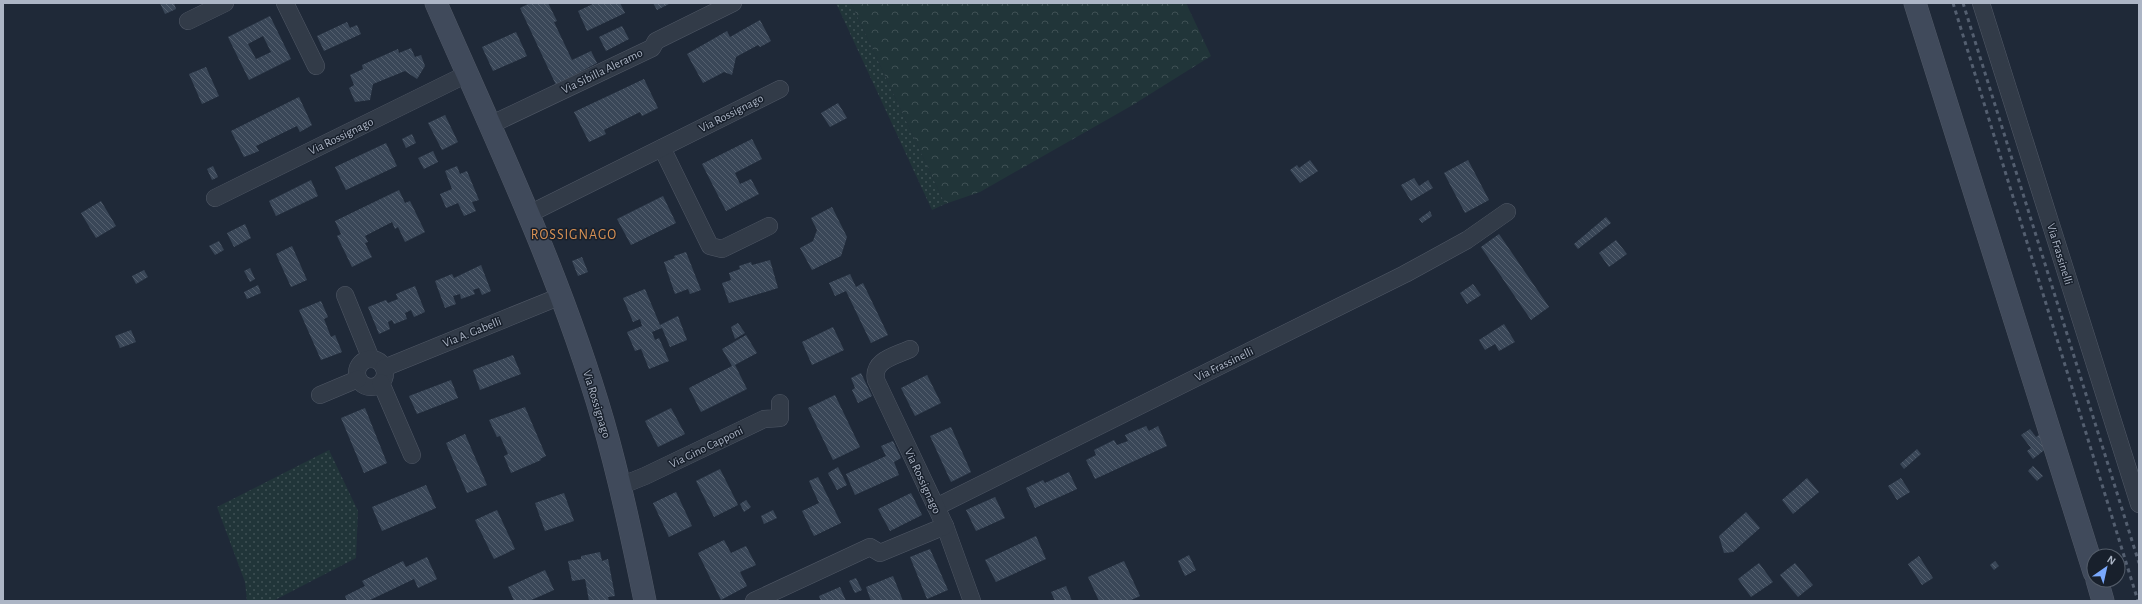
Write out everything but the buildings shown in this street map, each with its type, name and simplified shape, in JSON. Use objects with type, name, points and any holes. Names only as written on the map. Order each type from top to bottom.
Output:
[{"type":"street","points":[[188,21],[225,3]]},
{"type":"street","points":[[286,3],[316,66]]},
{"type":"street","name":"Via Rossignago","points":[[436,3],[529,214],[561,296],[603,421],[620,486],[646,601]]},
{"type":"street","name":"Via Sibilla Aleramo","points":[[490,125],[652,48],[656,41],[733,3]]},
{"type":"street","points":[[1915,3],[2086,548]]},
{"type":"street","name":"Via Frassinelli","points":[[1981,3],[2139,504]]},
{"type":"street","name":"Via Rossignago","points":[[215,198],[467,74]]},
{"type":"street","name":"Via Rossignago","points":[[529,214],[780,89]]},
{"type":"street","points":[[662,148],[710,246],[722,249],[769,226]]},
{"type":"street","name":"Via Frassinelli","points":[[936,507],[1405,274],[1467,240],[1507,212]]},
{"type":"street","points":[[345,295],[379,370],[412,455]]},
{"type":"street","name":"Via A. Gabelli","points":[[379,370],[372,387],[366,386],[358,379],[357,374],[361,363],[379,370],[561,296]]},
{"type":"street","name":"Via Rossignago","points":[[754,601],[870,547],[880,553],[945,526],[876,380],[874,372],[877,365],[910,349]]},
{"type":"street","points":[[320,395],[358,379]]},
{"type":"street","name":"Via Gino Capponi","points":[[620,486],[645,476],[764,419],[780,418],[780,403]]},
{"type":"street","points":[[945,526],[972,601]]},
{"type":"street","points":[[2099,588],[2103,601]]},
{"type":"green space","points":[[836,3],[851,3],[945,204],[932,210]]},
{"type":"green space","points":[[851,3],[1186,3],[1211,56],[1131,106],[980,192],[945,204]]},
{"type":"green space","points":[[329,450],[358,511],[356,558],[273,601],[247,601],[245,582],[217,507]]},
{"type":"railway","points":[[1953,3],[2138,601]]},
{"type":"railway","points":[[1963,3],[2139,563]]},
{"type":"district","name":"ROSSIGNAGO","points":[[574,234]]}]
